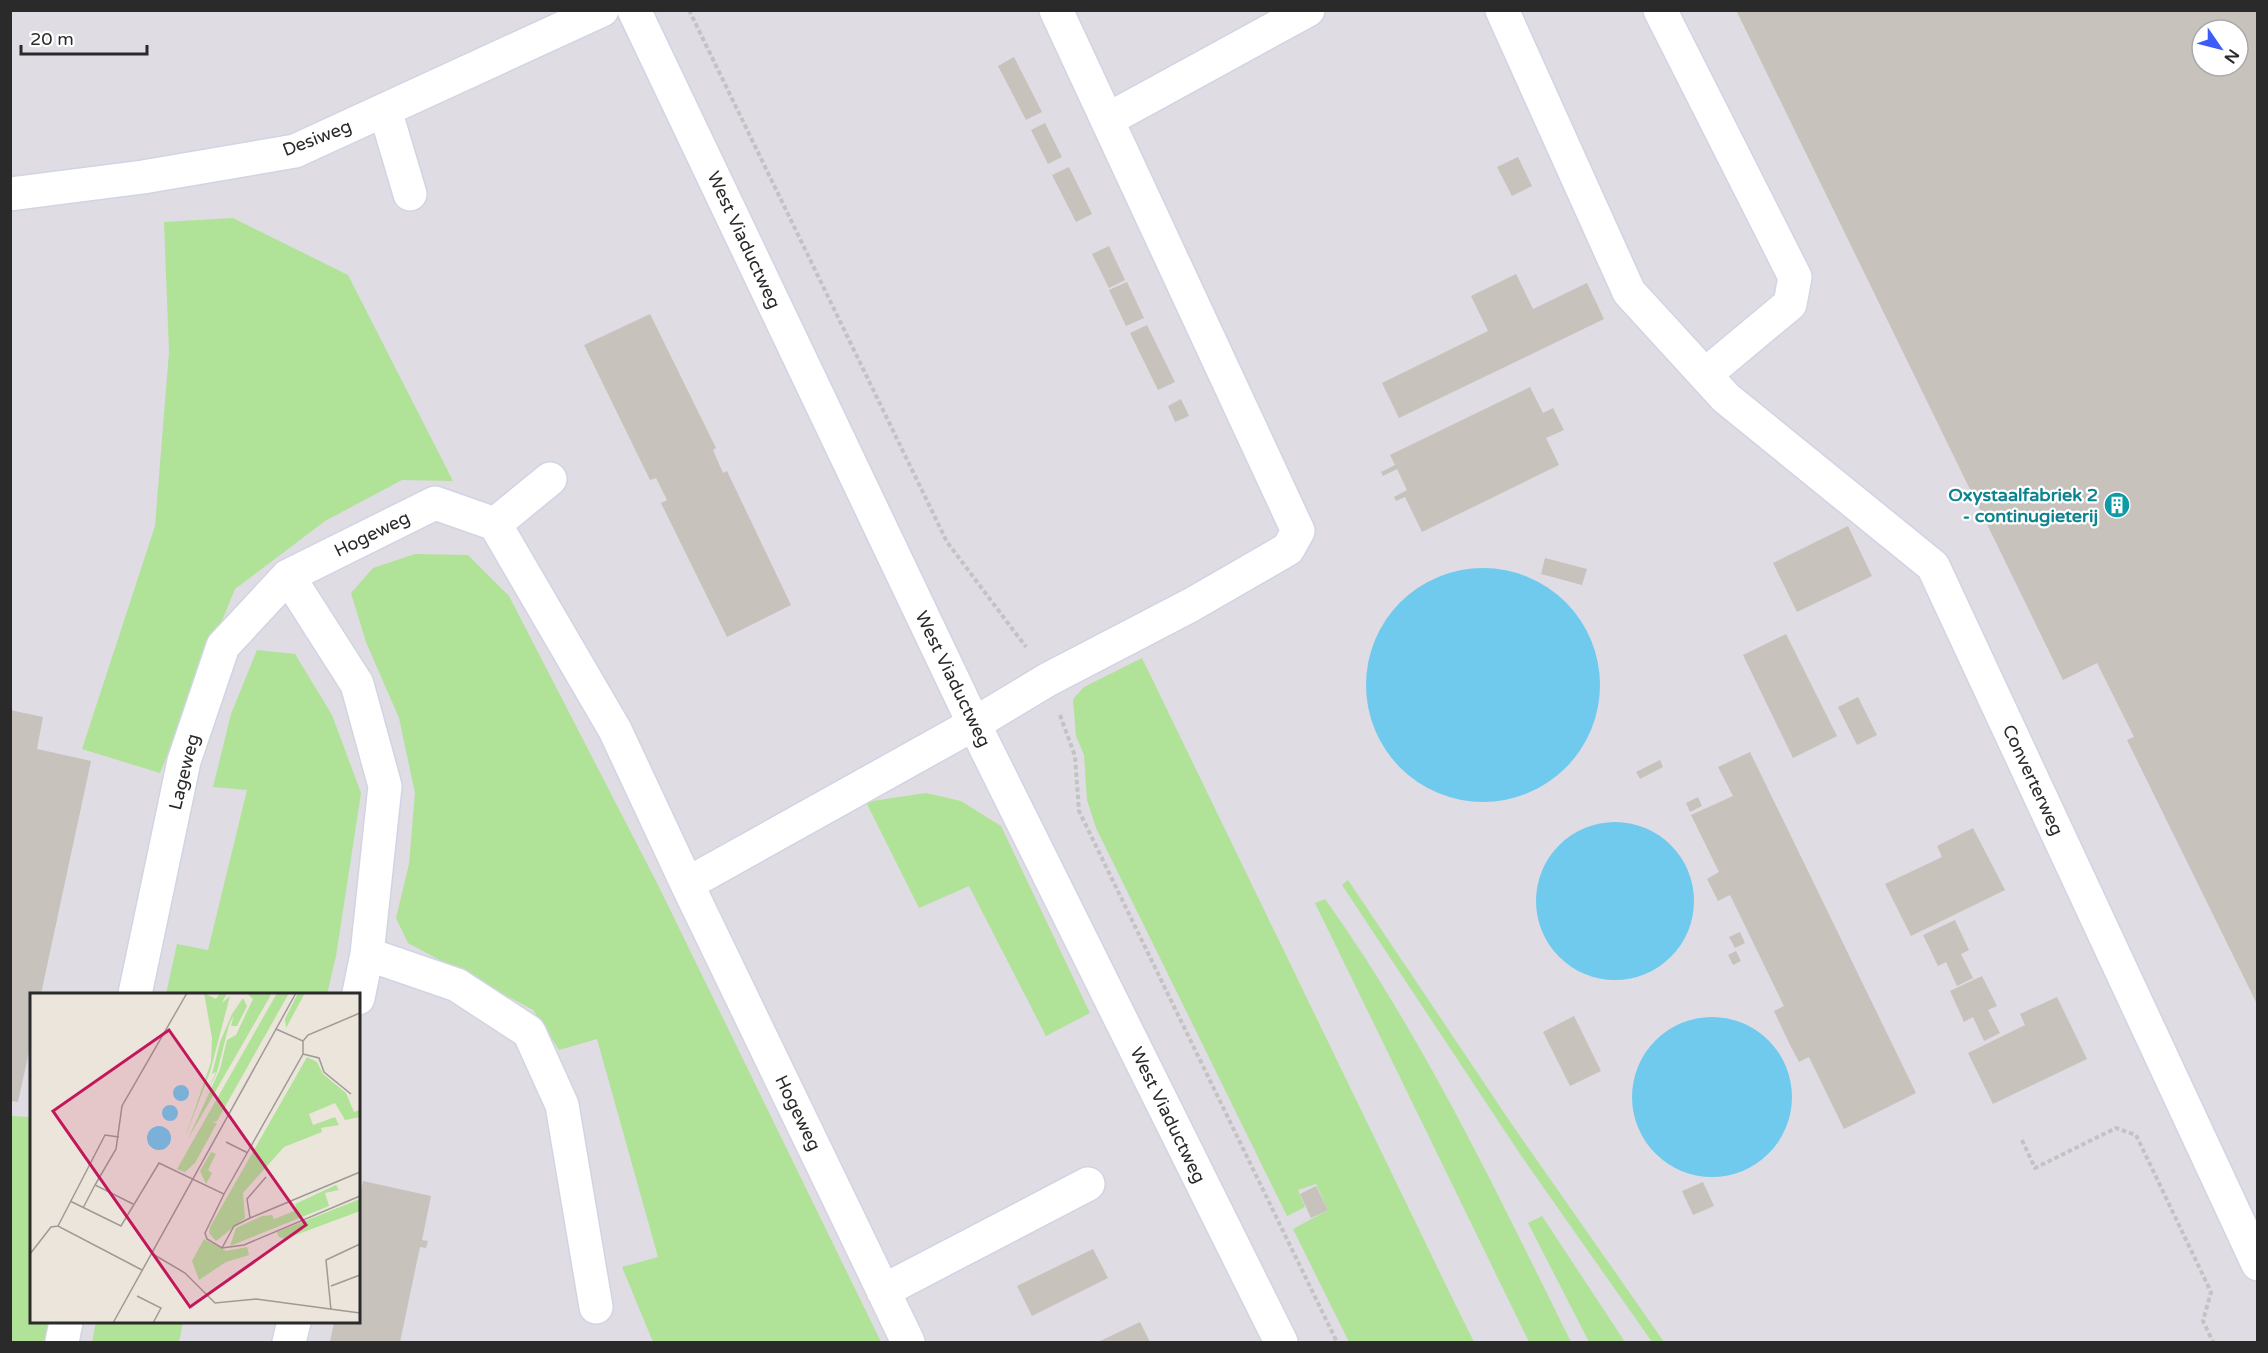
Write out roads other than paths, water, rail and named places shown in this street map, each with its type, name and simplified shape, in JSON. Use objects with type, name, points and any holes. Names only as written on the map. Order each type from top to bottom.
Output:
[{"type":"street","name":"Desiweg","points":[[10,194],[143,177],[295,151],[602,10]]},
{"type":"street","name":"West Viaductweg","points":[[634,10],[974,724],[1281,1342]]},
{"type":"street","points":[[687,884],[974,724],[1047,680],[1191,605],[1288,549],[1298,531],[1056,10]]},
{"type":"street","points":[[1107,120],[1308,10]]},
{"type":"street","name":"Converterweg","points":[[1502,10],[1629,292],[1726,398],[1933,566],[2258,1264]]},
{"type":"street","points":[[1660,10],[1796,277],[1790,304],[1706,374]]},
{"type":"street","points":[[385,110],[410,194]]},
{"type":"street","points":[[495,524],[550,479]]},
{"type":"street","name":"Hogeweg","points":[[288,576],[435,503],[495,524],[615,730],[908,1342]]},
{"type":"street","points":[[288,576],[357,684],[385,786],[367,954],[359,993]]},
{"type":"street","name":"Lageweg","points":[[135,993],[184,761],[223,646],[288,576]]},
{"type":"street","points":[[367,954],[457,985],[530,1032],[562,1106],[596,1307]]},
{"type":"street","points":[[883,1291],[1088,1184]]},
{"type":"street","points":[[62,1342],[66,1323]]},
{"type":"street","points":[[289,1342],[294,1323]]},
{"type":"water","points":[[1483,568],[1528,577],[1548,588],[1573,611],[1591,640],[1600,685],[1591,730],[1580,750],[1557,775],[1528,793],[1483,802],[1438,793],[1418,782],[1393,759],[1375,730],[1366,685],[1375,640],[1386,620],[1409,595],[1438,577]]},
{"type":"water","points":[[1615,822],[1645,828],[1671,845],[1688,871],[1694,901],[1688,931],[1671,957],[1645,974],[1615,980],[1585,974],[1559,957],[1542,931],[1536,901],[1542,871],[1559,845],[1585,828]]},
{"type":"water","points":[[1712,1017],[1743,1023],[1769,1040],[1786,1066],[1792,1097],[1786,1128],[1769,1154],[1743,1171],[1712,1177],[1681,1171],[1655,1154],[1638,1128],[1632,1097],[1638,1066],[1655,1040],[1681,1023]]},
{"type":"place","name":"Oxystaalfabriek 2 - continugieterij","points":[[2117,505]]}]
